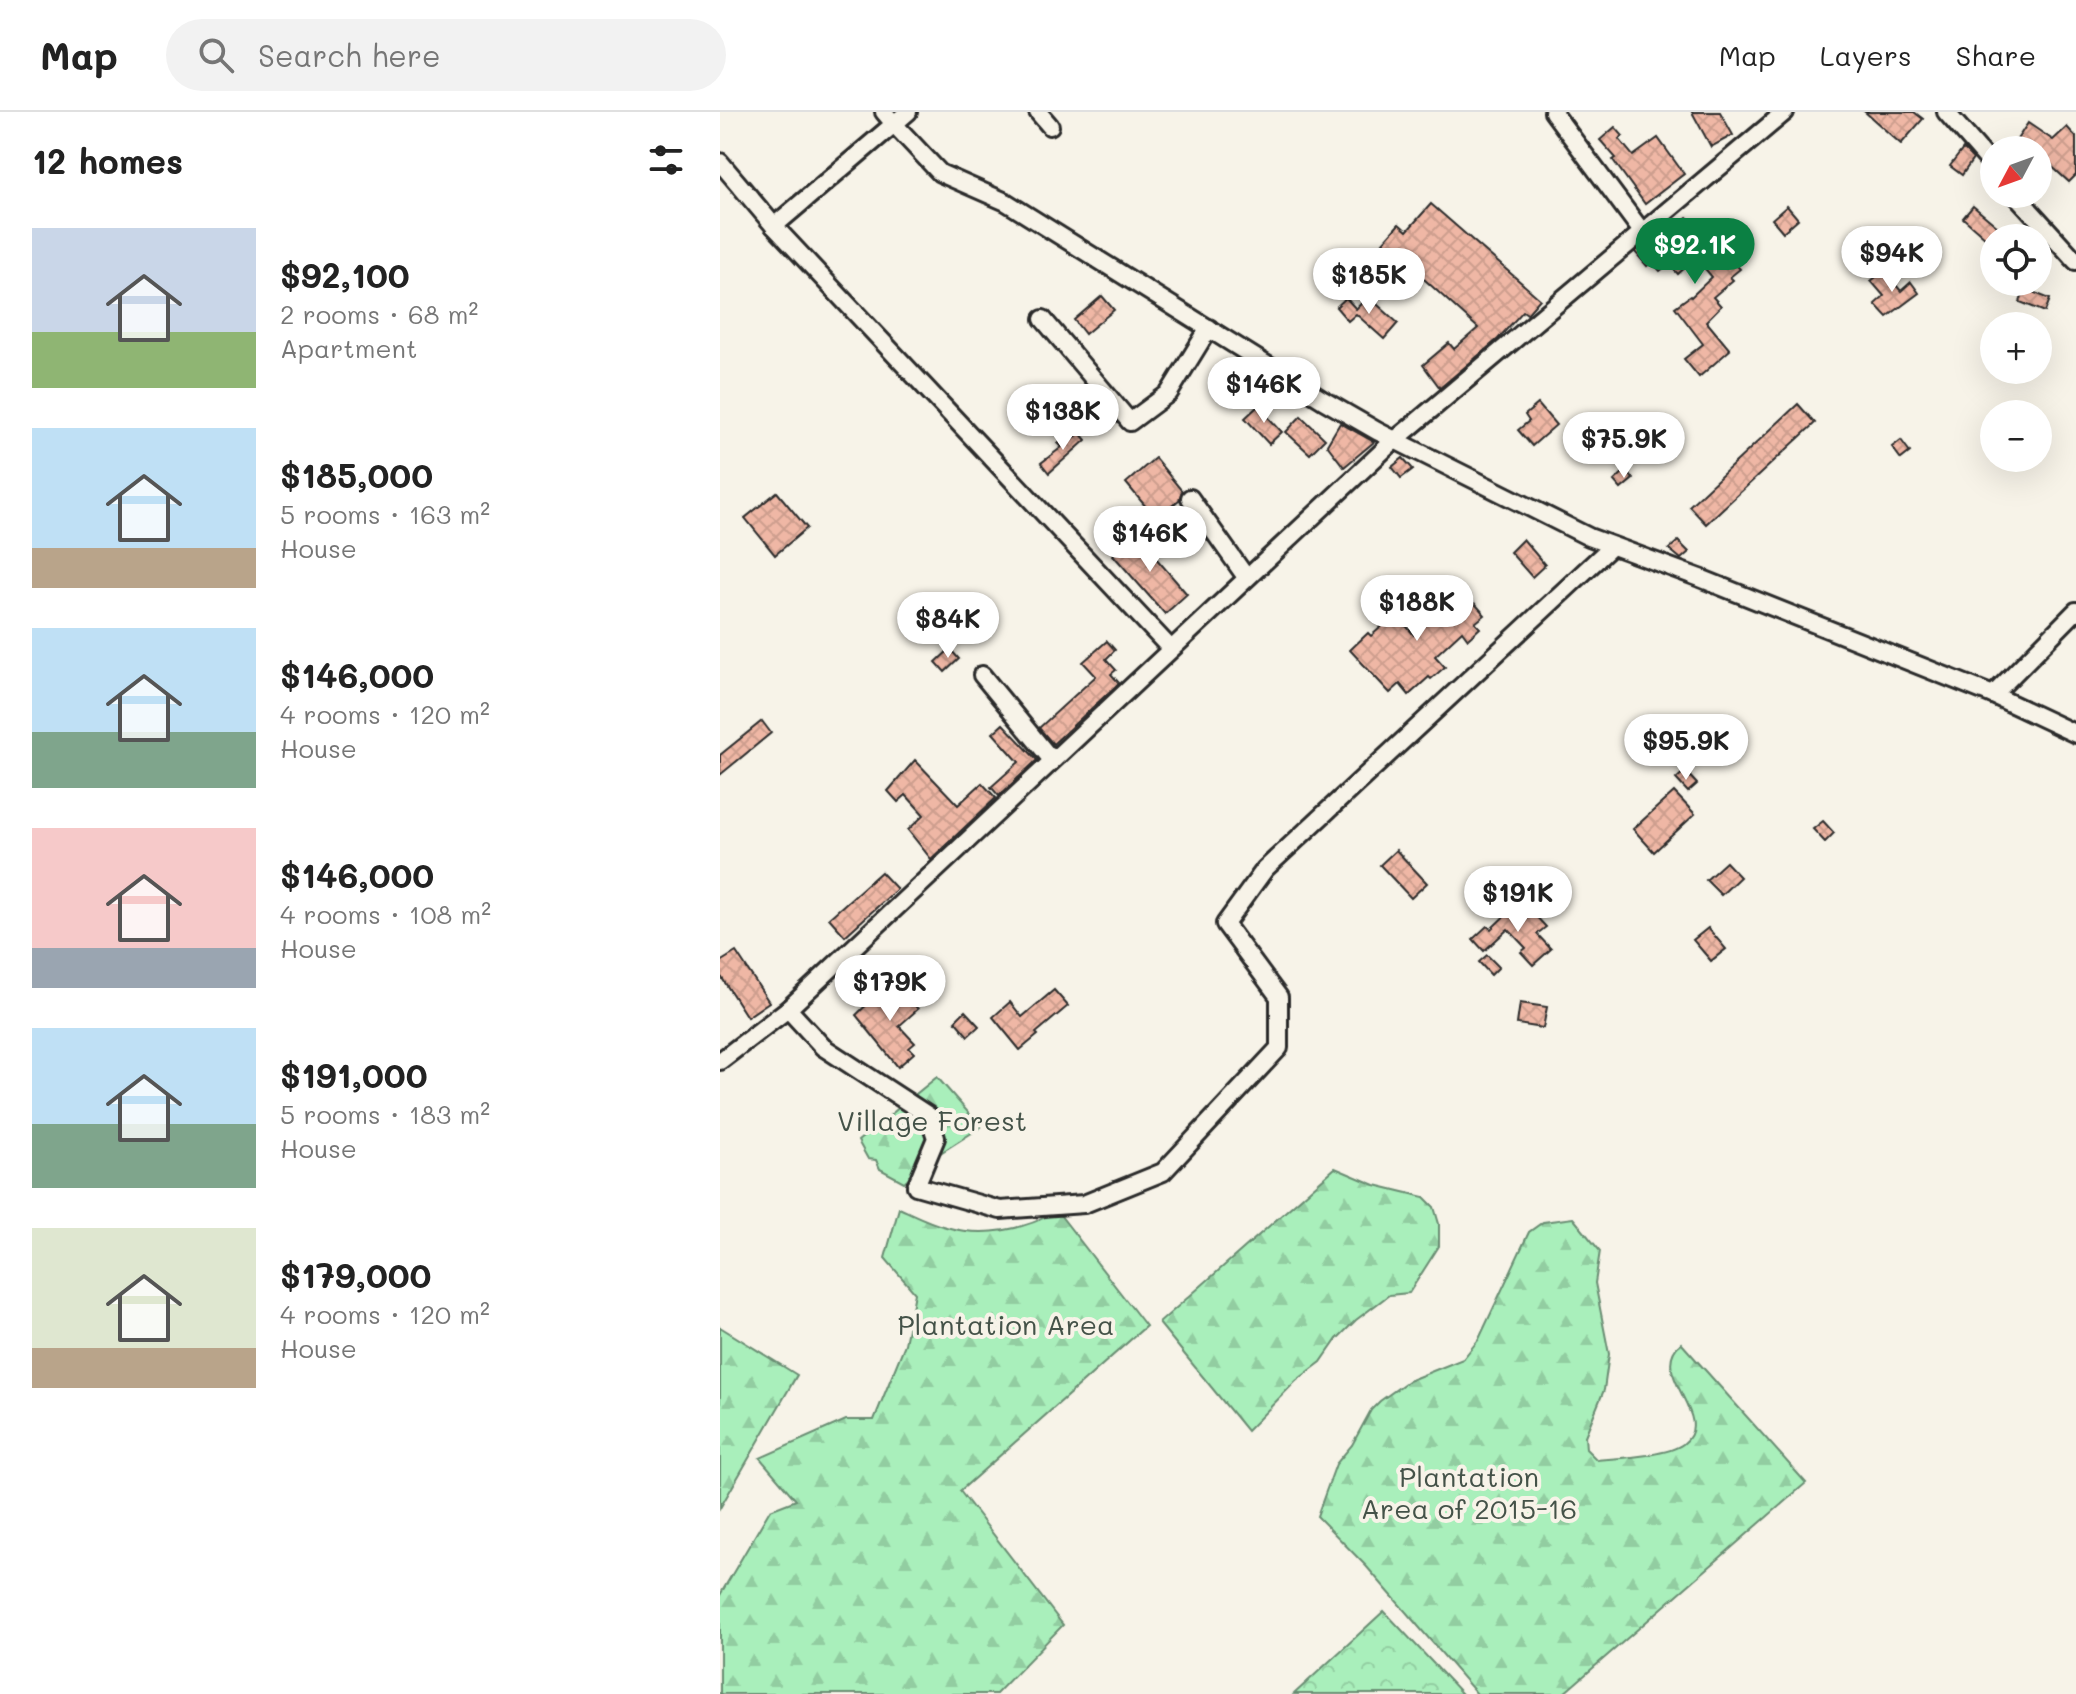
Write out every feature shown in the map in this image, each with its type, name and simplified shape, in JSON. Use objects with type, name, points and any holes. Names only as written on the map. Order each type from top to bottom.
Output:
[{"type":"street","points":[[774,226],[889,118],[908,112]]},
{"type":"street","points":[[1038,112],[1050,126]]},
{"type":"street","points":[[1553,112],[1643,233]]},
{"type":"street","points":[[720,1061],[788,1009],[1395,439],[1785,112]]},
{"type":"street","points":[[1946,112],[1980,151]]},
{"type":"street","points":[[889,118],[940,173],[1006,202],[1323,400],[1395,439],[1589,537],[1993,695],[2076,734]]},
{"type":"street","points":[[720,162],[774,226],[1170,648]]},
{"type":"street","points":[[2028,208],[2076,261]]},
{"type":"street","points":[[1043,319],[1130,422],[1169,393],[1209,328]]},
{"type":"street","points":[[1190,498],[1246,577]]},
{"type":"street","points":[[788,1009],[823,1047],[929,1116],[936,1138],[916,1186],[1000,1210],[1084,1204],[1163,1172],[1279,1048],[1279,997],[1225,924],[1265,869],[1612,546]]},
{"type":"street","points":[[1993,695],[2076,611]]},
{"type":"street","points":[[982,675],[1051,759]]},
{"type":"green space","name":"Village Forest","points":[[937,1077],[981,1127],[931,1159],[904,1182],[880,1169],[876,1160],[868,1159],[858,1141]]},
{"type":"green space","points":[[1335,1168],[1375,1185],[1424,1197],[1434,1207],[1439,1224],[1439,1246],[1409,1293],[1389,1295],[1356,1320],[1337,1339],[1321,1362],[1296,1381],[1247,1431],[1159,1323]]},
{"type":"green space","name":"Plantation Area","points":[[899,1208],[940,1225],[974,1232],[1018,1227],[1057,1211],[1146,1326],[960,1491],[1063,1625],[996,1694],[720,1694],[720,1595],[770,1510],[796,1500],[760,1458],[846,1420],[874,1420],[905,1344],[915,1293],[885,1258]]},
{"type":"green space","name":"Plantation Area of 2015-16","points":[[1573,1218],[1600,1251],[1595,1283],[1609,1354],[1604,1390],[1585,1436],[1586,1449],[1597,1460],[1654,1454],[1683,1444],[1692,1433],[1693,1421],[1671,1367],[1672,1355],[1681,1343],[1806,1483],[1563,1694],[1477,1694],[1366,1566],[1317,1516],[1336,1464],[1352,1445],[1371,1410],[1408,1381],[1463,1359],[1479,1339],[1529,1232],[1543,1222]]},
{"type":"green space","points":[[720,1327],[797,1375],[720,1508]]},
{"type":"green space","points":[[1384,1611],[1462,1694],[1294,1694]]},
{"type":"building","points":[[1692,112],[1720,112],[1733,135],[1711,147]]},
{"type":"building","points":[[1865,112],[1914,112],[1923,119],[1901,144]]},
{"type":"building","points":[[2028,123],[2047,136],[2019,136]]},
{"type":"building","points":[[1615,127],[1623,136],[1619,139],[1633,156],[1658,138],[1684,174],[1645,204],[1613,160],[1616,158],[1600,140]]},
{"type":"building","points":[[2067,127],[2076,137],[2076,175],[2069,182],[2052,167],[2052,139]]},
{"type":"building","points":[[1963,149],[1973,159],[1962,175],[1950,166]]},
{"type":"building","points":[[1431,204],[1540,299],[1527,314],[1523,311],[1498,339],[1440,388],[1423,365],[1449,343],[1454,349],[1478,328],[1383,242],[1399,224],[1407,231]]},
{"type":"building","points":[[1787,206],[1798,219],[1783,232],[1772,219]]},
{"type":"building","points":[[1973,206],[1994,224],[1980,224],[1980,233],[1963,218]]},
{"type":"building","points":[[1687,217],[1696,226],[1690,231],[1706,249],[1715,241],[1740,269],[1730,277],[1733,280],[1713,297],[1721,306],[1706,321],[1730,350],[1699,377],[1684,359],[1703,344],[1675,307],[1712,277],[1696,258],[1678,274],[1669,264],[1660,271],[1652,262],[1647,266],[1635,252],[1661,231],[1665,236]]},
{"type":"building","points":[[1884,271],[1901,291],[1911,282],[1919,293],[1887,317],[1875,304],[1884,296],[1871,281]]},
{"type":"building","points":[[1102,296],[1114,310],[1085,334],[1074,320]]},
{"type":"building","points":[[1368,296],[1398,323],[1384,339],[1356,314],[1348,321],[1336,307],[1346,298],[1356,309]]},
{"type":"building","points":[[2022,296],[2050,299],[2045,312],[2020,302]]},
{"type":"building","points":[[1538,404],[1556,425],[1532,446],[1518,430],[1529,421],[1525,415]]},
{"type":"building","points":[[1798,404],[1815,423],[1706,524],[1689,506]]},
{"type":"building","points":[[1258,406],[1282,432],[1269,444],[1245,418]]},
{"type":"building","points":[[1301,416],[1325,439],[1310,454],[1286,432]]},
{"type":"building","points":[[1340,423],[1374,442],[1344,467],[1327,445]]},
{"type":"building","points":[[1080,433],[1086,440],[1049,473],[1041,463],[1062,447],[1058,443],[1067,435],[1071,440]]},
{"type":"building","points":[[1901,440],[1910,452],[1901,459],[1892,447]]},
{"type":"building","points":[[1155,458],[1182,491],[1179,500],[1156,519],[1126,483]]},
{"type":"building","points":[[1403,458],[1413,469],[1401,478],[1392,467]]},
{"type":"building","points":[[1626,470],[1633,479],[1621,489],[1614,481]]},
{"type":"building","points":[[777,492],[807,528],[775,555],[745,518]]},
{"type":"building","points":[[1136,535],[1187,594],[1165,614],[1113,555]]},
{"type":"building","points":[[1523,539],[1545,565],[1532,577],[1510,552]]},
{"type":"building","points":[[1678,541],[1689,552],[1681,559],[1669,549]]},
{"type":"building","points":[[1448,581],[1466,601],[1469,597],[1485,615],[1475,623],[1480,628],[1468,639],[1462,631],[1435,656],[1445,667],[1409,695],[1400,684],[1390,693],[1350,650],[1396,614],[1414,635],[1445,607],[1434,594]]},
{"type":"building","points":[[1107,641],[1115,650],[1106,659],[1116,670],[1111,674],[1119,683],[1053,744],[1039,728],[1096,676],[1083,662]]},
{"type":"building","points":[[950,649],[959,659],[945,672],[936,662]]},
{"type":"building","points":[[762,721],[771,733],[720,775],[720,755]]},
{"type":"building","points":[[1003,724],[1037,760],[999,796],[991,787],[1019,762],[993,733]]},
{"type":"building","points":[[915,760],[958,805],[982,783],[996,798],[931,859],[908,830],[924,815],[906,795],[898,802],[888,791]]},
{"type":"building","points":[[1685,771],[1697,784],[1688,792],[1676,779]]},
{"type":"building","points":[[1674,792],[1695,814],[1654,852],[1633,829]]},
{"type":"building","points":[[1823,821],[1834,833],[1825,842],[1813,829]]},
{"type":"building","points":[[1396,850],[1427,883],[1411,898],[1380,865]]},
{"type":"building","points":[[1726,862],[1740,877],[1721,895],[1706,880]]},
{"type":"building","points":[[881,872],[897,889],[845,936],[829,918]]},
{"type":"building","points":[[1515,906],[1526,918],[1533,913],[1546,927],[1537,934],[1551,949],[1533,965],[1521,952],[1526,948],[1508,929],[1484,951],[1473,939],[1487,926],[1491,929]]},
{"type":"building","points":[[1708,928],[1726,949],[1711,961],[1693,940]]},
{"type":"building","points":[[736,952],[769,1002],[747,1017],[720,975],[720,962]]},
{"type":"building","points":[[1487,955],[1499,967],[1491,975],[1479,962]]},
{"type":"building","points":[[888,984],[898,995],[902,992],[918,1009],[899,1026],[915,1043],[909,1048],[914,1053],[898,1067],[856,1015]]},
{"type":"building","points":[[1054,990],[1068,1006],[1020,1050],[993,1017],[1010,1002],[1022,1017]]},
{"type":"building","points":[[1520,1003],[1547,1007],[1543,1028],[1517,1024]]},
{"type":"building","points":[[965,1011],[979,1026],[968,1036],[955,1021]]}]
